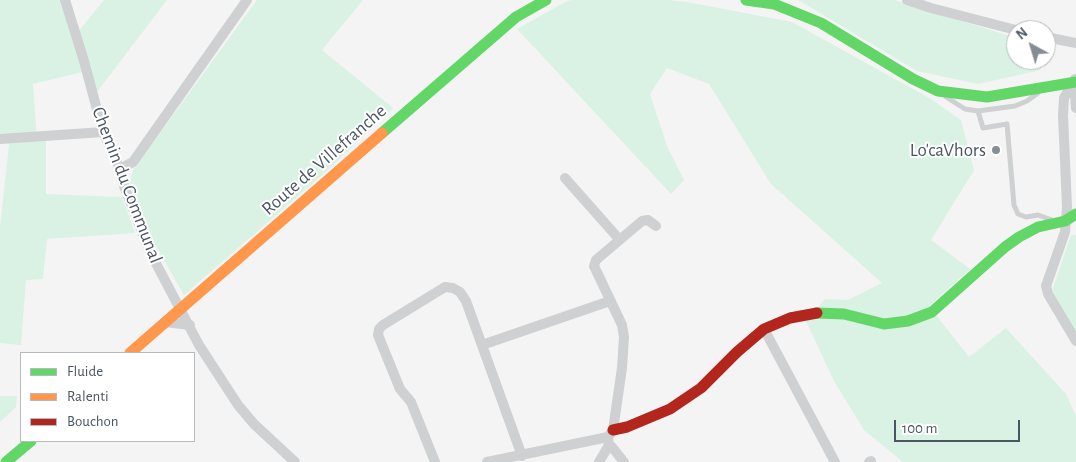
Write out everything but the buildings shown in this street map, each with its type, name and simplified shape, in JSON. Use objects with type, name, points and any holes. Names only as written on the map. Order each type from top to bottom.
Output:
[{"type":"main road","name":"Route de Villefranche","points":[[131,352],[516,17],[546,0]]},
{"type":"main road","points":[[746,0],[774,4],[822,23],[913,80],[938,91],[987,97],[1072,81]]},
{"type":"main road","points":[[610,437],[627,427],[670,409],[701,388],[737,352],[764,329],[790,318],[823,312],[844,314],[884,324],[908,321],[932,312],[1005,247],[1019,237],[1038,227],[1062,222],[1076,214]]},
{"type":"main road","points":[[6,462],[30,442]]},
{"type":"street","name":"Chemin du Communal","points":[[65,0],[103,132],[120,168],[124,186],[150,252],[200,345],[238,405],[254,424],[295,462]]},
{"type":"street","points":[[120,168],[133,162],[247,0]]},
{"type":"street","points":[[907,0],[1006,27]]},
{"type":"street","points":[[1056,39],[1076,43]]},
{"type":"street","points":[[1072,81],[1076,108]]},
{"type":"street","points":[[1072,81],[1064,98],[1063,115],[1067,207],[1062,222],[1065,232],[1046,286],[1048,294],[1076,341]]},
{"type":"street","points":[[0,139],[103,132]]},
{"type":"street","points":[[565,178],[619,239]]},
{"type":"street","points":[[600,462],[610,437],[622,368],[624,337],[622,324],[594,266],[596,260],[642,221],[648,220],[656,226]]},
{"type":"street","points":[[435,462],[411,402],[400,390],[378,335],[383,325],[445,287],[453,288],[460,292],[466,301],[522,456]]},
{"type":"street","points":[[482,345],[610,301]]},
{"type":"street","points":[[165,322],[190,326]]},
{"type":"street","points":[[764,329],[835,462]]},
{"type":"street","points":[[487,462],[610,437]]},
{"type":"street","points":[[610,437],[612,447],[624,462]]},
{"type":"lane","points":[[938,91],[965,110],[978,111],[1015,106],[1033,97],[1044,87]]},
{"type":"lane","points":[[978,111],[983,128],[1007,124],[1014,205],[1018,214],[1026,217],[1038,215],[1062,222]]},
{"type":"green space","points":[[0,0],[60,0],[72,39],[104,0],[167,0],[97,92],[91,70],[33,84],[37,141],[46,141],[46,194],[122,197],[135,233],[47,239],[43,279],[26,280],[21,345],[0,343],[0,227],[10,136],[0,137]]},
{"type":"green space","points":[[257,0],[363,0],[322,50],[393,108],[328,170],[184,295],[148,232],[133,198],[130,182],[133,170]]},
{"type":"green space","points":[[572,0],[668,0],[792,22],[931,99],[961,120],[974,170],[931,240],[970,269],[929,306],[969,357],[1006,328],[1066,394],[1076,416],[1076,462],[903,462],[864,430],[834,381],[806,321],[825,299],[848,300],[882,283],[771,184],[709,84],[667,68],[650,94],[667,146],[684,180],[671,194],[517,29]]},
{"type":"green space","points":[[798,0],[894,0],[1006,35],[1006,70],[1041,70],[978,84],[917,71]]},
{"type":"green space","points":[[1071,235],[1076,235],[1076,334],[1052,291]]},
{"type":"green space","points":[[0,396],[17,396],[16,407],[0,422]]},
{"type":"traffic: fast","points":[[382,133],[516,17],[546,0]]},
{"type":"traffic: fast","points":[[746,0],[774,4],[821,23],[913,79],[938,91],[987,97],[1076,82]]},
{"type":"traffic: fast","points":[[817,313],[844,314],[884,324],[908,321],[932,312],[1005,247],[1019,237],[1038,227],[1065,221],[1076,214]]},
{"type":"traffic: fast","points":[[6,462],[30,442]]},
{"type":"traffic: slow","points":[[131,352],[382,133]]},
{"type":"traffic: jam","points":[[613,430],[627,427],[670,409],[701,388],[737,352],[764,329],[790,318],[817,313]]},
{"type":"place","name":"Lo'caVhors","points":[[996,150]]}]
